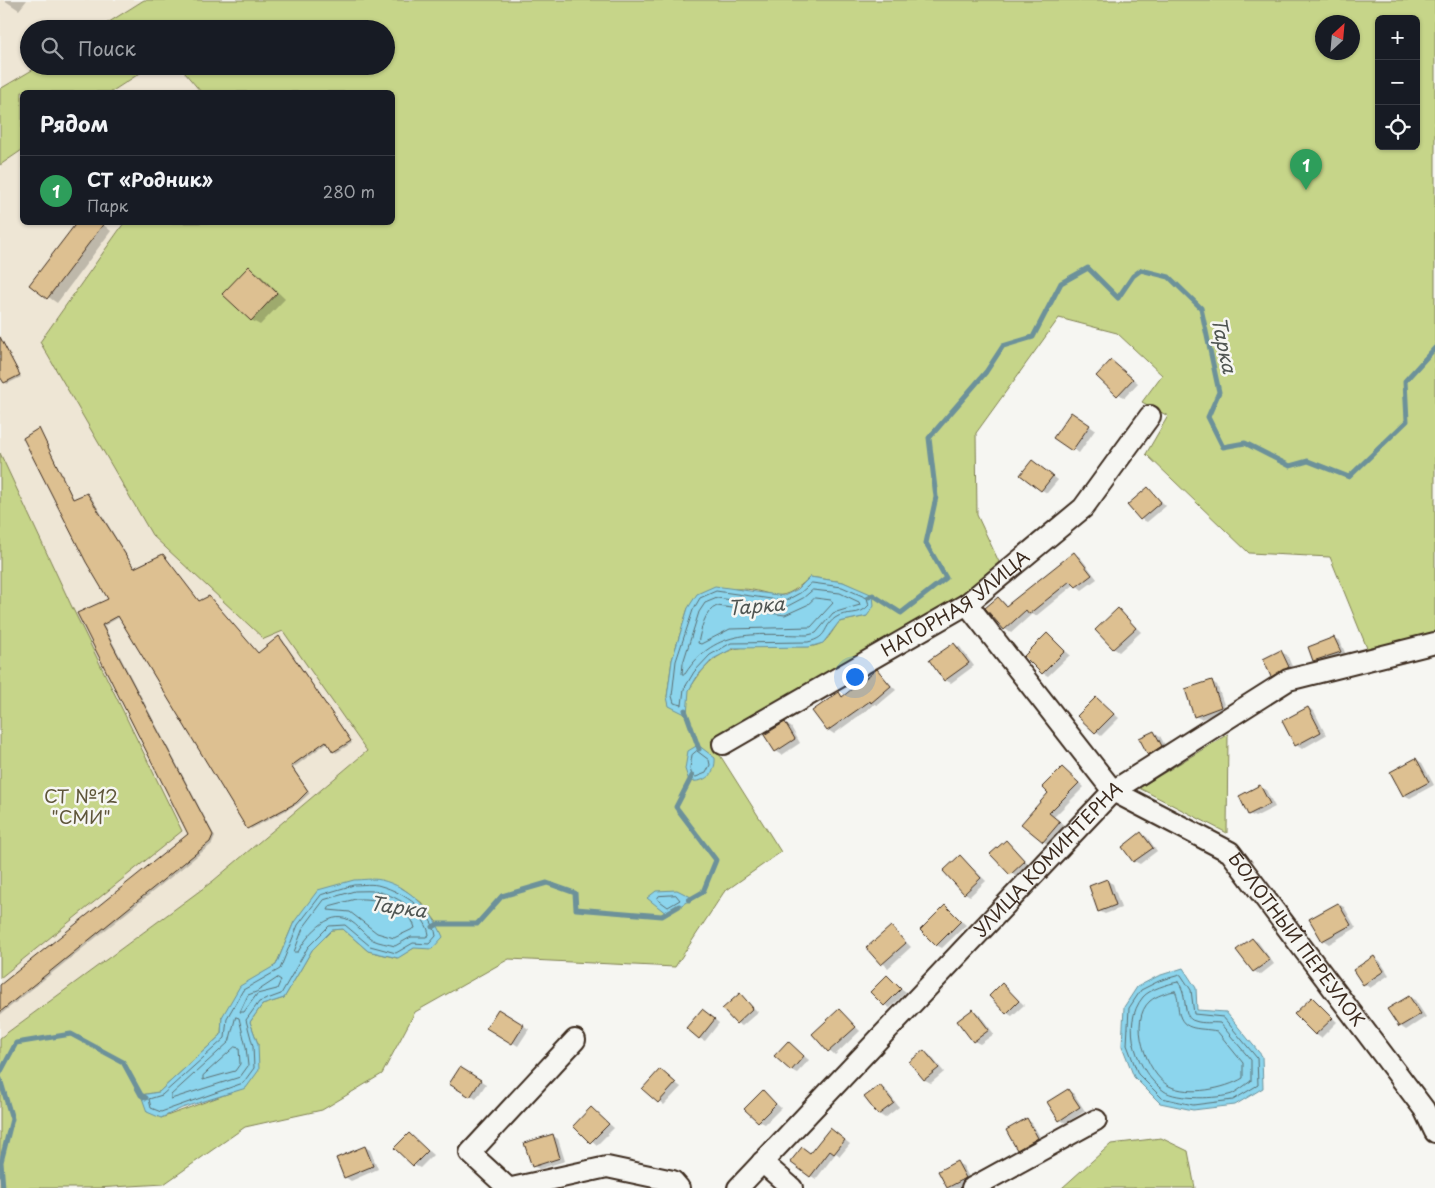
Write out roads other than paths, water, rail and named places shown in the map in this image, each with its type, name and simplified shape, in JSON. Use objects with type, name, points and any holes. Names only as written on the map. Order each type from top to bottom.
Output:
[{"type":"street","name":"НАГОРНАЯ УЛИЦА","points":[[723,744],[967,604],[1083,508],[1150,416]]},
{"type":"street","name":"БОЛОТНЫЙ ПЕРЕУЛОК","points":[[967,604],[1114,791],[1230,852],[1430,1108],[1435,1132]]},
{"type":"street","name":"УЛИЦА КОМИНТЕРНА","points":[[738,1188],[1114,791],[1288,680],[1435,642]]},
{"type":"street","points":[[508,1188],[470,1153],[575,1040]]},
{"type":"street","points":[[972,1188],[1096,1120]]},
{"type":"street","points":[[762,1162],[792,1188]]},
{"type":"street","points":[[512,1188],[607,1168],[673,1181],[679,1188]]},
{"type":"water","points":[[810,577],[843,582],[873,595],[874,606],[867,616],[839,622],[823,643],[809,647],[734,648],[713,659],[698,675],[689,690],[687,715],[669,706],[667,697],[672,660],[688,608],[697,594],[715,586],[784,596],[798,589]]},
{"type":"water","points":[[698,745],[715,758],[714,769],[705,779],[689,781],[685,769],[688,751]]},
{"type":"water","points":[[378,879],[401,888],[419,901],[426,909],[443,937],[432,949],[414,948],[398,958],[368,951],[343,929],[332,930],[312,950],[284,998],[262,1005],[250,1022],[258,1044],[259,1070],[246,1088],[182,1108],[161,1118],[147,1112],[141,1095],[159,1092],[221,1035],[222,1017],[240,986],[276,965],[294,922],[318,890],[354,880]]},
{"type":"water","points":[[677,890],[693,898],[667,914],[647,898],[656,891]]},
{"type":"water","points":[[1183,968],[1196,988],[1197,1010],[1226,1012],[1262,1056],[1263,1088],[1235,1105],[1193,1110],[1160,1103],[1134,1077],[1122,1046],[1124,1007],[1137,987],[1158,976]]},
{"type":"waterway","name":"Тарка","points":[[869,597],[873,595],[901,613],[946,578],[926,543],[936,497],[929,438],[986,372],[1003,346],[1033,337],[1061,283],[1088,268],[1118,298],[1133,276],[1141,270],[1169,277],[1201,308],[1219,392],[1208,417],[1223,447],[1245,443],[1290,466],[1308,461],[1349,477],[1407,421],[1405,381],[1435,348]]},
{"type":"waterway","name":"Тарка","points":[[685,710],[699,749]]},
{"type":"waterway","name":"Тарка","points":[[689,900],[703,892],[716,860],[676,807],[692,776]]},
{"type":"waterway","name":"Тарка","points":[[433,927],[438,924],[477,924],[502,896],[547,883],[575,893],[576,909],[662,916],[679,906]]},
{"type":"waterway","name":"Тарка","points":[[0,1073],[16,1043],[71,1034],[123,1062],[141,1095],[146,1098]]},
{"type":"waterway","name":"Тарка","points":[[0,1079],[12,1119],[1,1162],[3,1188]]},
{"type":"place","name":"СТ «Родник»","points":[[1306,190]]},
{"type":"park label","name":"СТ №12 \"СМИ\"","points":[[81,808]]}]
